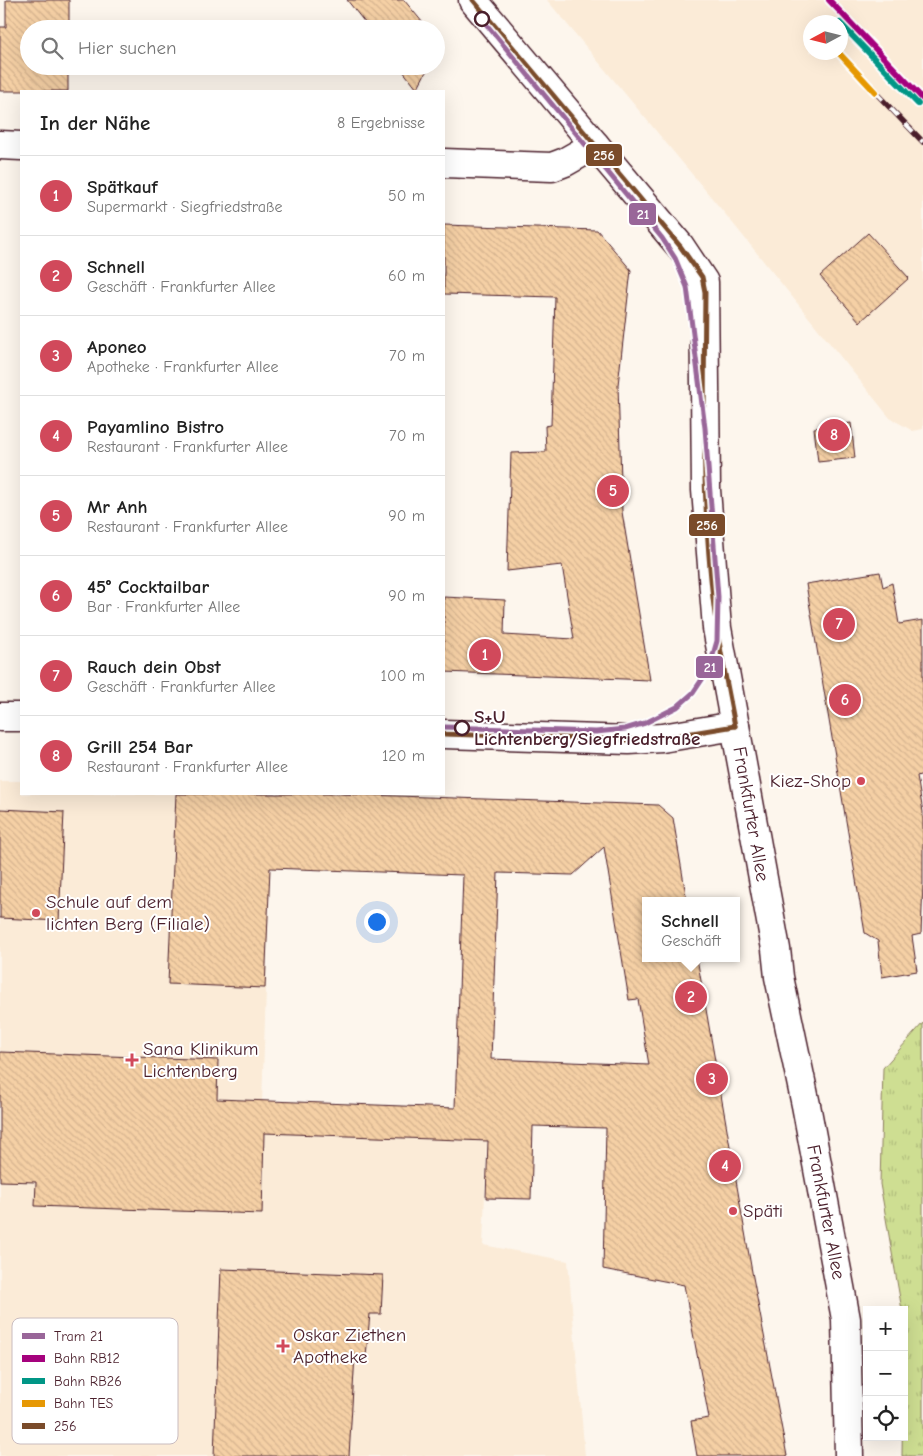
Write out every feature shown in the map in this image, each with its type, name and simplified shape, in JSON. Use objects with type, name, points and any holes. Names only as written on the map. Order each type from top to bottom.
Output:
[{"type":"street","name":"Frankfurter Allee","points":[[473,0],[680,246],[704,282],[706,490],[717,628],[776,949],[779,977],[806,1105],[846,1319],[848,1456]]},
{"type":"street","points":[[0,145],[20,146]]},
{"type":"street","points":[[445,163],[552,167],[566,162],[595,145]]},
{"type":"street","points":[[0,717],[20,718]]},
{"type":"street","points":[[445,734],[629,740],[680,736],[735,726]]},
{"type":"shaded area","points":[[547,0],[923,0],[923,429],[913,431],[890,418],[731,221]]},
{"type":"shaded area","name":"Sana Klinikum Lichtenberg","points":[[0,781],[20,781],[20,795],[273,795],[261,1131],[487,1141],[483,1245],[568,1261],[585,1456],[0,1456]]},
{"type":"green space","points":[[923,1023],[923,1456],[902,1456],[902,1441],[908,1441],[908,1306],[901,1306],[880,1184],[883,1068]]},
{"type":"building","points":[[6,0],[69,0],[69,20],[20,20],[20,75],[68,75],[68,90],[0,91],[0,27],[6,27]]},
{"type":"building","points":[[347,0],[404,0],[421,20],[363,20]]},
{"type":"building","points":[[406,75],[424,75],[417,89]]},
{"type":"building","points":[[445,225],[597,230],[631,270],[618,385],[622,512],[650,680],[445,672],[445,597],[505,600],[504,635],[574,639],[562,565],[507,571],[511,453],[546,452],[545,426],[551,425],[555,297],[445,294]]},
{"type":"building","points":[[868,233],[909,278],[860,322],[820,276]]},
{"type":"building","points":[[851,423],[855,458],[818,462],[814,428]]},
{"type":"building","points":[[880,572],[883,587],[892,583],[899,624],[923,620],[923,774],[917,776],[923,812],[923,883],[921,934],[912,936],[917,971],[882,977],[878,941],[865,933],[806,584]]},
{"type":"building","points":[[176,795],[368,795],[658,805],[673,818],[686,897],[642,897],[642,962],[698,962],[752,1272],[787,1456],[697,1456],[691,1421],[709,1418],[684,1285],[603,1269],[606,1128],[533,1126],[531,1199],[486,1198],[488,1141],[264,1133],[262,1214],[35,1206],[36,1182],[0,1181],[0,1052],[218,1060],[217,1099],[455,1108],[463,875],[270,868],[265,988],[168,984]],"holes":[[[604,847],[629,1000],[638,999],[649,1065],[491,1059],[498,873],[573,875]]]},
{"type":"building","points":[[0,809],[64,812],[59,921],[0,918]]},
{"type":"building","points":[[221,1269],[383,1275],[381,1314],[370,1314],[366,1356],[355,1355],[349,1456],[214,1456]]},
{"type":"railway","points":[[875,92],[923,142]]},
{"type":"tram line","name":"21","points":[[445,727],[596,732],[625,729],[645,723],[677,707],[693,693],[709,669],[717,641],[718,597],[705,428],[687,287],[675,258],[662,238],[482,19]]},
{"type":"rail line","name":"RB12","points":[[829,0],[923,99]]},
{"type":"rail line","name":"RB26","points":[[848,31],[918,104]]},
{"type":"rail line","name":"TES","points":[[845,60],[875,92]]},
{"type":"transit line","name":"256","points":[[473,0],[680,246],[702,277],[705,292],[705,461],[708,546],[717,629],[735,726]]},
{"type":"transit line","name":"256","points":[[445,734],[629,740],[662,738],[735,726]]},
{"type":"place","name":"Grill 254 Bar","points":[[834,435]]},
{"type":"place","name":"Mr Anh","points":[[613,491]]},
{"type":"place","name":"Rauch dein Obst","points":[[839,624]]},
{"type":"place","name":"Spätkauf","points":[[485,655]]},
{"type":"place","name":"45° Cocktailbar","points":[[845,700]]},
{"type":"place","name":"S+U Lichtenberg/Siegfriedstraße","points":[[462,728]]},
{"type":"place","name":"Kiez-Shop","points":[[861,781]]},
{"type":"place","name":"Schule auf dem lichten Berg (Filiale)","points":[[36,913]]},
{"type":"place","name":"Schnell","points":[[691,997]]},
{"type":"place","name":"Sana Klinikum Lichtenberg","points":[[132,1060]]},
{"type":"place","name":"Aponeo","points":[[712,1079]]},
{"type":"place","name":"Payamlino Bistro","points":[[725,1166]]},
{"type":"place","name":"Späti","points":[[733,1211]]},
{"type":"place","name":"Oskar Ziethen Apotheke","points":[[283,1346]]}]
